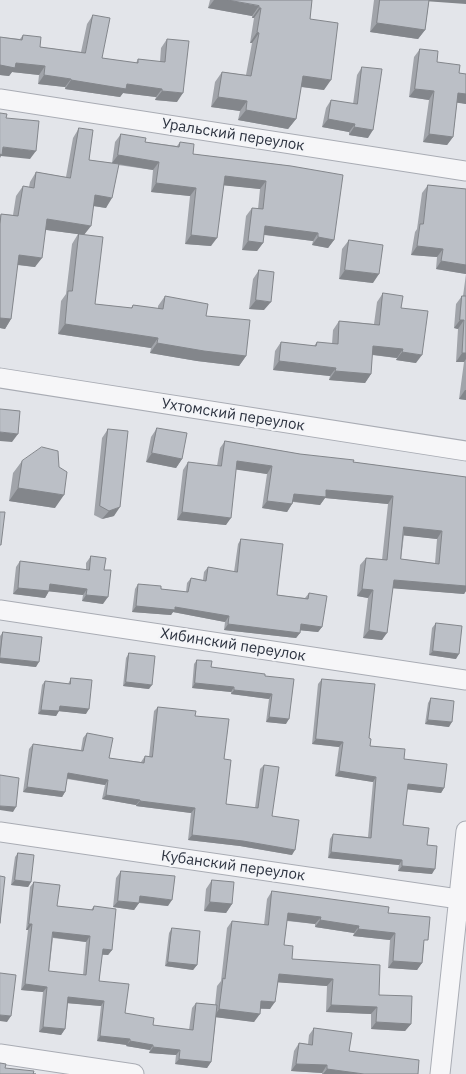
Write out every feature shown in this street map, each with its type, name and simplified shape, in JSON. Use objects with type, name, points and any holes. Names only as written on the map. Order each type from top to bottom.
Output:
[{"type":"street","name":"Уральский переулок","points":[[0,99],[466,171]]},
{"type":"street","name":"Ухтомский переулок","points":[[0,378],[466,451]]},
{"type":"street","name":"Хибинский переулок","points":[[0,610],[466,680]]},
{"type":"street","points":[[440,1074],[462,900],[466,831]]},
{"type":"street","name":"Кубанский переулок","points":[[0,832],[462,900]]},
{"type":"street","points":[[0,1054],[134,1074]]},
{"type":"building","points":[[228,0],[312,0],[310,19],[338,23],[331,80],[303,76],[296,119],[246,110],[247,101],[218,97],[222,72],[251,76],[259,33],[257,32],[261,8]]},
{"type":"building","points":[[380,0],[429,0],[425,30],[377,23]]},
{"type":"building","points":[[93,15],[110,18],[102,58],[138,63],[138,59],[165,62],[167,39],[189,41],[183,93],[127,84],[126,89],[44,75],[45,66],[16,63],[15,68],[0,65],[0,37],[22,40],[23,35],[41,37],[40,47],[85,53]]},
{"type":"building","points":[[420,49],[438,51],[437,62],[460,65],[459,73],[466,74],[466,94],[458,93],[453,137],[429,134],[434,91],[415,89]]},
{"type":"building","points":[[362,67],[382,69],[373,130],[354,127],[355,124],[328,119],[331,100],[357,104]]},
{"type":"building","points":[[0,113],[7,114],[6,118],[39,121],[36,151],[3,147],[2,155],[0,154]]},
{"type":"building","points":[[79,128],[93,130],[89,160],[119,164],[112,198],[95,195],[91,226],[47,219],[42,258],[19,255],[11,319],[0,318],[1,214],[18,216],[23,186],[34,188],[36,172],[70,178]]},
{"type":"building","points":[[121,134],[146,138],[145,142],[179,147],[180,142],[194,144],[193,154],[291,166],[343,175],[334,240],[318,237],[318,233],[265,226],[263,243],[248,241],[252,208],[263,209],[266,181],[225,176],[217,238],[191,235],[196,188],[156,183],[159,162],[118,155]]},
{"type":"building","points":[[428,185],[466,189],[466,265],[441,261],[443,249],[417,246],[420,224],[423,224]]},
{"type":"building","points":[[79,234],[103,237],[95,304],[132,308],[133,305],[163,309],[165,296],[208,304],[206,316],[250,320],[246,356],[157,343],[158,338],[65,324],[68,291],[72,291]]},
{"type":"building","points":[[349,240],[383,245],[379,274],[345,270]]},
{"type":"building","points":[[259,270],[274,272],[271,302],[256,300]]},
{"type":"building","points":[[383,293],[403,296],[401,308],[428,311],[422,355],[402,352],[403,349],[373,346],[371,374],[335,371],[336,368],[279,361],[281,342],[316,346],[317,342],[338,344],[339,321],[379,325]]},
{"type":"building","points":[[462,296],[466,296],[466,353],[462,353],[464,320],[460,320]]},
{"type":"building","points":[[0,409],[20,411],[18,434],[0,432]]},
{"type":"building","points":[[157,428],[187,433],[182,459],[152,453]]},
{"type":"building","points":[[108,429],[128,431],[120,507],[109,511],[100,506]]},
{"type":"building","points":[[225,441],[300,454],[354,460],[353,462],[466,477],[466,586],[394,580],[387,633],[369,630],[373,590],[362,589],[366,558],[387,560],[393,496],[326,490],[326,497],[294,494],[292,504],[267,501],[272,466],[237,461],[231,518],[182,512],[188,462],[221,466]],"holes":[[[404,527],[442,531],[439,564],[401,559]]]},
{"type":"building","points":[[42,447],[58,451],[59,467],[67,472],[64,495],[18,488],[22,461]]},
{"type":"building","points":[[0,512],[5,512],[1,545],[0,545]]},
{"type":"building","points":[[241,539],[283,544],[277,595],[308,599],[309,593],[327,596],[322,627],[301,624],[300,633],[228,624],[229,616],[175,607],[175,610],[136,606],[138,584],[161,586],[161,589],[188,592],[191,578],[206,581],[208,567],[237,572]]},
{"type":"building","points":[[91,556],[106,558],[104,570],[111,570],[108,597],[86,595],[87,589],[50,584],[49,591],[18,588],[20,561],[89,570]]},
{"type":"building","points":[[436,623],[462,626],[459,654],[433,651]]},
{"type":"building","points":[[3,632],[42,637],[39,662],[0,658]]},
{"type":"building","points":[[129,653],[155,656],[152,685],[126,682]]},
{"type":"building","points":[[197,660],[212,661],[211,667],[294,679],[289,719],[269,717],[272,694],[234,690],[234,687],[195,683]]},
{"type":"building","points":[[71,678],[92,680],[89,709],[60,706],[59,711],[41,710],[45,681],[70,684]]},
{"type":"building","points":[[322,679],[375,684],[369,738],[371,739],[370,746],[405,749],[404,759],[447,764],[444,788],[408,784],[403,825],[429,828],[427,845],[437,846],[435,869],[402,866],[402,860],[331,852],[333,834],[371,838],[376,777],[339,771],[343,742],[316,739]]},
{"type":"building","points":[[431,698],[454,701],[452,722],[428,720]]},
{"type":"building","points":[[158,707],[196,711],[195,716],[229,719],[224,759],[231,760],[226,804],[258,808],[264,765],[279,767],[272,816],[299,820],[295,850],[192,835],[195,808],[106,795],[108,780],[68,773],[65,792],[27,787],[33,744],[83,751],[87,733],[113,738],[109,758],[144,763],[145,756],[152,757]]},
{"type":"building","points":[[0,775],[19,778],[16,807],[0,806]]},
{"type":"building","points":[[18,853],[34,855],[31,882],[15,880]]},
{"type":"building","points":[[121,871],[175,876],[172,900],[140,896],[139,903],[118,901]]},
{"type":"building","points":[[0,876],[5,877],[0,923]]},
{"type":"building","points":[[212,880],[234,882],[232,904],[210,902]]},
{"type":"building","points":[[34,882],[60,885],[57,906],[93,910],[94,906],[116,909],[112,950],[103,949],[99,981],[129,984],[125,1013],[154,1018],[153,1025],[193,1030],[196,1003],[217,1005],[211,1062],[179,1059],[180,1050],[153,1047],[153,1045],[130,1041],[130,1039],[100,1036],[104,1001],[68,997],[65,1029],[43,1027],[47,987],[25,984],[32,924],[29,924]],"holes":[[[53,932],[90,936],[86,975],[49,971]]]},
{"type":"building","points":[[272,891],[389,907],[388,913],[430,917],[428,940],[424,940],[422,963],[393,961],[395,933],[358,929],[359,926],[320,920],[321,917],[288,913],[284,945],[293,946],[292,959],[380,965],[379,995],[412,996],[411,1024],[376,1022],[377,1007],[331,1005],[333,979],[279,974],[275,1002],[261,1001],[260,1014],[219,1009],[223,978],[225,979],[232,921],[268,925]]},
{"type":"building","points":[[172,928],[200,931],[197,965],[168,962]]},
{"type":"building","points":[[0,973],[16,975],[11,1016],[0,1015]]},
{"type":"building","points":[[314,1028],[352,1033],[349,1051],[419,1060],[418,1074],[364,1074],[327,1069],[327,1065],[296,1064],[299,1043],[312,1045]]},
{"type":"building","points":[[0,1063],[6,1064],[5,1068],[34,1071],[33,1074],[0,1074]]}]
